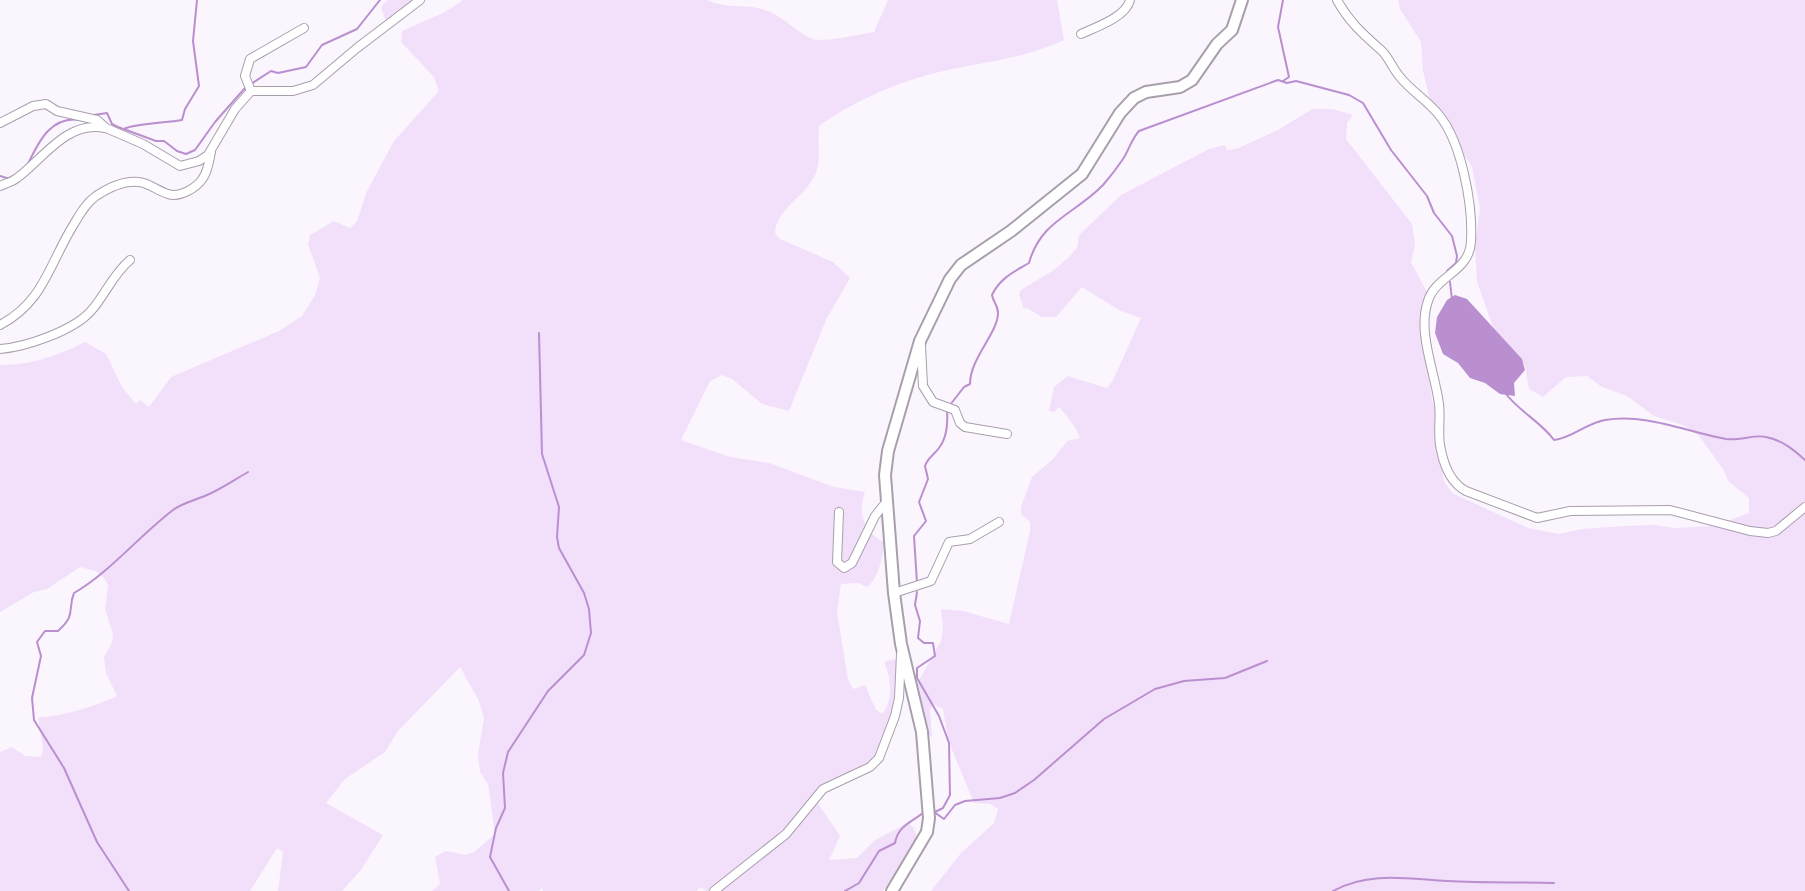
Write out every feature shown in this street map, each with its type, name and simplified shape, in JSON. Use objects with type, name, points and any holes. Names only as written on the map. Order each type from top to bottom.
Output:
[{"type":"street","points":[[0,325],[24,309],[36,297],[56,253],[84,207],[95,197],[120,184],[136,182],[171,196],[179,195],[204,178],[211,151],[235,109],[251,92],[293,91],[313,85],[420,0]]},
{"type":"street","points":[[1081,34],[1118,14],[1128,6],[1130,0]]},
{"type":"street","points":[[892,891],[924,838],[929,818],[922,732],[901,644],[894,593],[886,464],[920,341],[950,279],[961,265],[1011,231],[1083,174],[1120,113],[1134,98],[1146,92],[1180,87],[1192,80],[1217,44],[1232,30],[1237,21],[1242,0]]},
{"type":"street","points":[[1337,0],[1356,30],[1382,51],[1400,77],[1440,116],[1452,141],[1467,191],[1471,226],[1468,257],[1464,264],[1432,291],[1424,314],[1439,407],[1441,451],[1452,479],[1466,491],[1538,518],[1570,511],[1670,510],[1750,531],[1768,533],[1776,531],[1805,507]]},
{"type":"street","points":[[251,92],[245,76],[250,59],[304,28]]},
{"type":"street","points":[[0,123],[42,103],[64,113],[90,117],[106,128],[143,144],[180,166],[199,161],[211,151]]},
{"type":"street","points":[[0,186],[15,180],[66,137],[89,127],[106,128]]},
{"type":"street","points":[[0,349],[33,342],[80,320],[91,311],[108,284],[130,260]]},
{"type":"street","points":[[920,341],[923,386],[933,402],[955,410],[960,423],[964,426],[1007,434]]},
{"type":"street","points":[[839,512],[837,562],[844,568],[852,563],[875,516],[888,500]]},
{"type":"street","points":[[894,593],[931,581],[949,542],[970,538],[999,522]]},
{"type":"street","points":[[714,891],[786,834],[823,789],[870,766],[879,758],[890,734],[899,698],[901,644]]},
{"type":"shaded area","points":[[387,0],[424,0],[392,19],[385,19],[381,7]]},
{"type":"shaded area","points":[[463,0],[707,0],[769,11],[810,38],[823,40],[874,32],[888,0],[1057,0],[1064,40],[1014,57],[931,74],[902,83],[858,102],[819,126],[819,159],[814,177],[780,217],[775,233],[780,239],[833,262],[850,278],[826,320],[789,411],[762,404],[732,379],[722,375],[710,381],[681,440],[730,457],[769,463],[834,487],[865,492],[862,507],[864,521],[871,533],[884,542],[884,547],[882,560],[871,584],[867,587],[858,583],[841,584],[837,612],[848,679],[853,689],[865,685],[876,710],[882,714],[890,695],[884,662],[895,659],[900,670],[900,696],[877,763],[824,792],[817,802],[840,836],[829,860],[857,858],[875,840],[908,823],[913,827],[918,839],[883,891],[706,891],[701,887],[696,891],[543,891],[542,888],[539,891],[432,891],[440,884],[435,857],[446,851],[466,855],[474,852],[495,834],[488,784],[480,772],[478,754],[484,718],[479,701],[460,667],[398,731],[385,752],[345,779],[326,803],[383,835],[361,870],[342,891],[278,891],[283,852],[277,848],[250,891],[0,891],[0,752],[12,747],[25,756],[41,757],[43,749],[38,717],[55,716],[78,710],[117,696],[106,673],[104,657],[112,643],[113,634],[105,609],[108,585],[96,571],[80,567],[47,589],[34,592],[0,612],[0,365],[44,359],[85,342],[106,354],[122,387],[136,404],[140,400],[149,407],[171,377],[279,331],[302,316],[315,295],[320,278],[308,244],[310,235],[334,221],[350,228],[357,221],[367,191],[394,141],[439,91],[434,77],[401,42],[402,31],[445,12]]},
{"type":"shaded area","points":[[1398,0],[1805,0],[1805,891],[931,891],[961,853],[994,823],[998,809],[991,804],[974,803],[948,740],[943,709],[933,704],[930,710],[932,736],[919,735],[917,684],[941,641],[943,627],[941,609],[963,611],[1009,624],[1030,531],[1030,522],[1021,514],[1021,507],[1032,477],[1053,459],[1067,441],[1080,438],[1059,407],[1054,412],[1049,411],[1054,387],[1068,376],[1107,388],[1113,380],[1141,318],[1119,310],[1082,287],[1056,317],[1042,317],[1027,308],[1024,309],[1019,295],[1021,290],[1054,270],[1069,257],[1077,248],[1079,235],[1121,195],[1209,149],[1225,145],[1227,150],[1236,149],[1278,130],[1312,109],[1333,109],[1353,115],[1347,123],[1346,139],[1412,224],[1415,245],[1411,262],[1432,302],[1425,322],[1426,349],[1432,400],[1435,407],[1441,411],[1441,464],[1444,481],[1452,493],[1528,528],[1559,534],[1582,529],[1624,526],[1655,525],[1674,528],[1714,526],[1749,513],[1749,498],[1729,482],[1723,469],[1699,436],[1685,426],[1654,416],[1627,396],[1602,387],[1587,376],[1566,377],[1543,397],[1529,389],[1525,365],[1493,327],[1477,282],[1475,247],[1480,208],[1472,167],[1430,100],[1423,71],[1421,42],[1400,9]]},
{"type":"shaded area","points":[[1455,295],[1467,299],[1522,359],[1525,370],[1514,383],[1515,396],[1500,394],[1485,383],[1470,378],[1458,363],[1443,354],[1435,333],[1437,317],[1447,300]]},
{"type":"waterway","points":[[124,129],[136,125],[182,120],[185,109],[199,86],[193,41],[197,0]]},
{"type":"waterway","points":[[251,84],[271,71],[278,73],[306,67],[322,45],[357,29],[380,0]]},
{"type":"waterway","points":[[1283,0],[1278,27],[1289,77],[1283,81]]},
{"type":"waterway","points":[[950,405],[964,387],[970,384],[974,365],[994,329],[998,313],[992,295],[995,289],[1008,276],[1029,263],[1034,249],[1050,227],[1103,185],[1123,159],[1139,131],[1278,80],[1287,83],[1296,81],[1349,95],[1363,103],[1391,150],[1427,196],[1434,213],[1452,236],[1457,256],[1456,263],[1447,271]]},
{"type":"waterway","points":[[94,115],[107,113],[112,124],[156,141],[164,141],[177,151],[186,154],[195,150],[215,122],[245,88]]},
{"type":"waterway","points":[[27,166],[46,132],[53,126],[70,120],[81,120]]},
{"type":"waterway","points":[[0,176],[10,179]]},
{"type":"waterway","points":[[1450,282],[1452,300]]},
{"type":"waterway","points":[[509,891],[490,857],[496,828],[505,808],[503,773],[508,752],[548,691],[584,655],[591,633],[589,609],[584,593],[559,548],[557,537],[559,507],[542,454],[539,333]]},
{"type":"waterway","points":[[1506,394],[1554,440],[1605,420],[1636,419],[1726,439],[1757,436],[1772,438],[1792,449],[1805,460]]},
{"type":"waterway","points":[[917,583],[914,536],[926,521],[919,502],[928,479],[925,466],[944,440],[947,411]]},
{"type":"waterway","points":[[129,891],[97,842],[64,768],[34,720],[32,698],[41,656],[37,642],[45,631],[58,631],[68,620],[74,593],[100,575],[173,510],[212,493],[248,472]]},
{"type":"waterway","points":[[917,592],[915,605],[920,621],[918,638],[924,643],[933,643],[935,656],[917,668],[917,678],[939,716],[949,743],[950,795],[943,808],[935,812]]},
{"type":"waterway","points":[[934,812],[944,819],[955,805],[965,801],[1000,798],[1015,793],[1034,780],[1104,719],[1155,689],[1184,681],[1225,678],[1267,661]]},
{"type":"waterway","points":[[845,891],[859,883],[879,851],[895,843],[902,829],[923,813]]},
{"type":"waterway","points":[[1333,891],[1361,881],[1389,878],[1460,882],[1554,883]]}]
